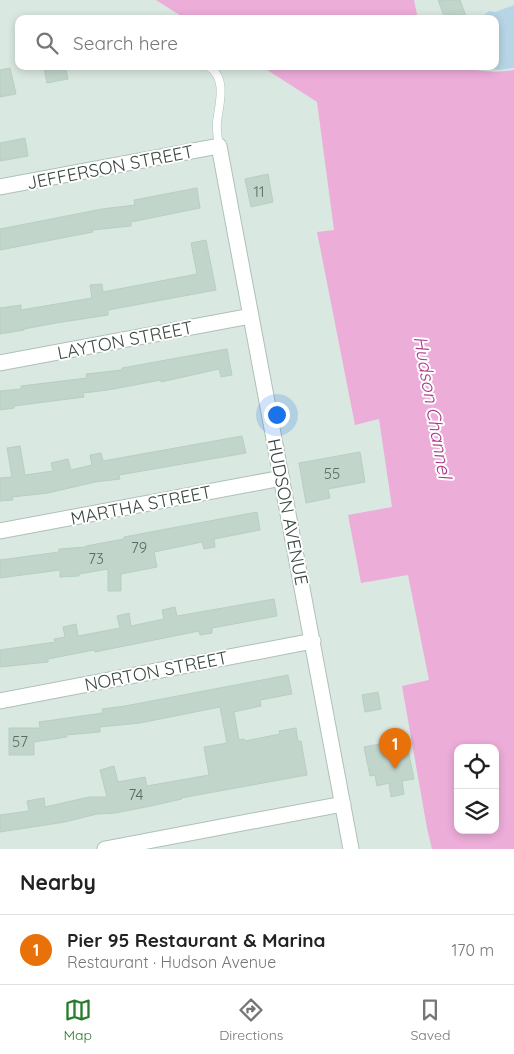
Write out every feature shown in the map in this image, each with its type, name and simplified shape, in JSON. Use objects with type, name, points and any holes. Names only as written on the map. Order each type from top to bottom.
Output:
[{"type":"street","name":"JEFFERSON STREET","points":[[0,187],[219,146]]},
{"type":"street","name":"HUDSON AVENUE","points":[[219,146],[351,849]]},
{"type":"street","name":"LAYTON STREET","points":[[0,363],[251,316]]},
{"type":"street","name":"MARTHA STREET","points":[[0,531],[282,478]]},
{"type":"street","name":"NORTON STREET","points":[[0,701],[312,642]]},
{"type":"street","points":[[104,849],[343,804]]},
{"type":"lane","points":[[213,70],[221,83],[217,124],[219,146]]},
{"type":"shaded area","points":[[0,0],[514,0],[514,77],[458,744],[454,744],[454,834],[465,834],[491,849],[0,849]]},
{"type":"shaded area","points":[[514,5],[514,68],[499,70],[499,15],[484,15],[489,11],[495,12]]},
{"type":"water","points":[[156,0],[414,0],[417,15],[180,15]]},
{"type":"water","name":"Hudson Channel","points":[[267,70],[514,70],[514,849],[432,849],[402,686],[429,680],[408,575],[361,583],[348,515],[392,507],[379,419],[355,425],[317,232],[334,230],[317,102]]},
{"type":"building","points":[[438,0],[460,0],[466,15],[444,15]]},
{"type":"building","points":[[10,68],[16,94],[0,97],[0,70]]},
{"type":"building","points":[[44,70],[66,70],[68,79],[47,83]]},
{"type":"building","points":[[25,138],[28,156],[0,161],[0,143]]},
{"type":"building","points":[[268,174],[273,202],[251,207],[245,179]]},
{"type":"building","points":[[197,188],[200,208],[131,222],[131,226],[92,230],[93,232],[0,250],[0,229],[102,209],[135,205],[134,200]]},
{"type":"building","points":[[206,240],[216,290],[108,310],[108,315],[0,334],[0,308],[21,305],[21,310],[92,298],[90,285],[102,284],[103,292],[197,274],[191,243]]},
{"type":"building","points":[[227,349],[232,375],[221,377],[219,369],[161,382],[161,380],[83,393],[84,397],[14,406],[14,408],[0,410],[0,391],[21,389],[21,386],[87,378],[86,374],[122,370],[122,368]]},
{"type":"building","points":[[242,436],[246,453],[119,475],[120,479],[95,482],[48,493],[12,497],[13,500],[0,501],[0,478],[12,477],[7,448],[20,446],[25,475],[53,471],[51,463],[68,459],[71,470],[92,465],[90,455],[101,453],[103,461]]},
{"type":"building","points":[[360,452],[365,482],[328,489],[330,498],[306,503],[299,463]]},
{"type":"building","points":[[257,512],[260,530],[214,539],[215,547],[204,549],[202,542],[154,552],[157,567],[121,574],[121,591],[108,591],[108,569],[79,574],[79,576],[60,577],[60,570],[0,578],[0,560],[59,552],[59,549],[86,547],[124,539],[124,537]]},
{"type":"building","points":[[274,599],[277,616],[212,628],[212,633],[200,635],[199,631],[95,652],[94,650],[48,659],[48,662],[0,667],[0,650],[55,642],[54,639],[65,637],[63,627],[76,624],[78,636],[120,628],[117,616],[129,613],[131,626],[164,619],[162,610],[175,607],[177,616]]},
{"type":"building","points":[[288,675],[292,694],[260,700],[261,706],[234,712],[239,740],[244,739],[245,741],[280,734],[279,731],[296,728],[298,741],[301,741],[307,775],[181,798],[115,813],[97,814],[65,822],[0,832],[0,815],[29,811],[27,801],[44,798],[45,807],[89,797],[107,797],[100,770],[114,766],[118,782],[145,777],[147,786],[209,775],[204,747],[227,743],[220,707],[140,723],[100,727],[100,732],[66,735],[67,737],[34,742],[34,755],[9,755],[9,728],[40,728],[39,722],[103,713],[102,709]]},
{"type":"building","points":[[378,692],[381,709],[365,712],[362,695]]},
{"type":"building","points":[[406,739],[414,779],[402,781],[404,794],[391,797],[389,783],[377,786],[375,775],[370,776],[364,747]]},
{"type":"place","name":"Pier 95 Restaurant & Marina","points":[[395,769]]}]
